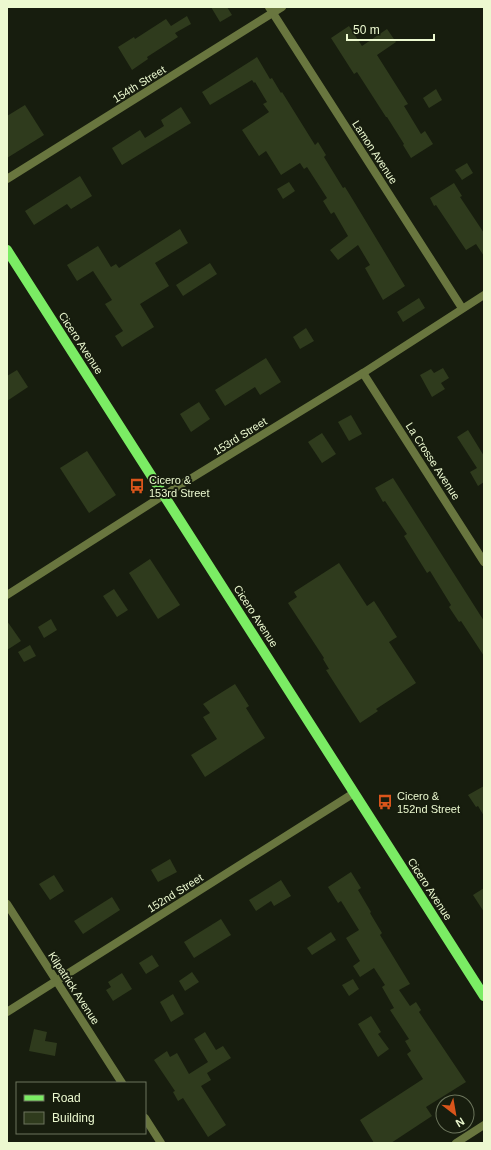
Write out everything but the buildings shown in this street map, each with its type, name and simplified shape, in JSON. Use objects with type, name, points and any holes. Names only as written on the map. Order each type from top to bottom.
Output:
[{"type":"main road","name":"Cicero Avenue","points":[[7,250],[484,996]]},
{"type":"street","name":"154th Street","points":[[7,179],[271,10],[282,7]]},
{"type":"street","name":"Lamon Avenue","points":[[271,10],[462,308]]},
{"type":"street","name":"153rd Street","points":[[7,595],[164,495],[363,373],[484,295]]},
{"type":"street","name":"La Crosse Avenue","points":[[363,373],[484,562]]},
{"type":"street","name":"152nd Street","points":[[7,1012],[354,792]]},
{"type":"street","name":"Kilpatrick Avenue","points":[[7,904],[121,1082]]},
{"type":"street","points":[[146,1120],[161,1143]]},
{"type":"street","points":[[456,1143],[484,1126]]},
{"type":"place","name":"Cicero & 153rd Street","points":[[137,486]]},
{"type":"place","name":"Cicero & 152nd Street","points":[[385,802]]}]
